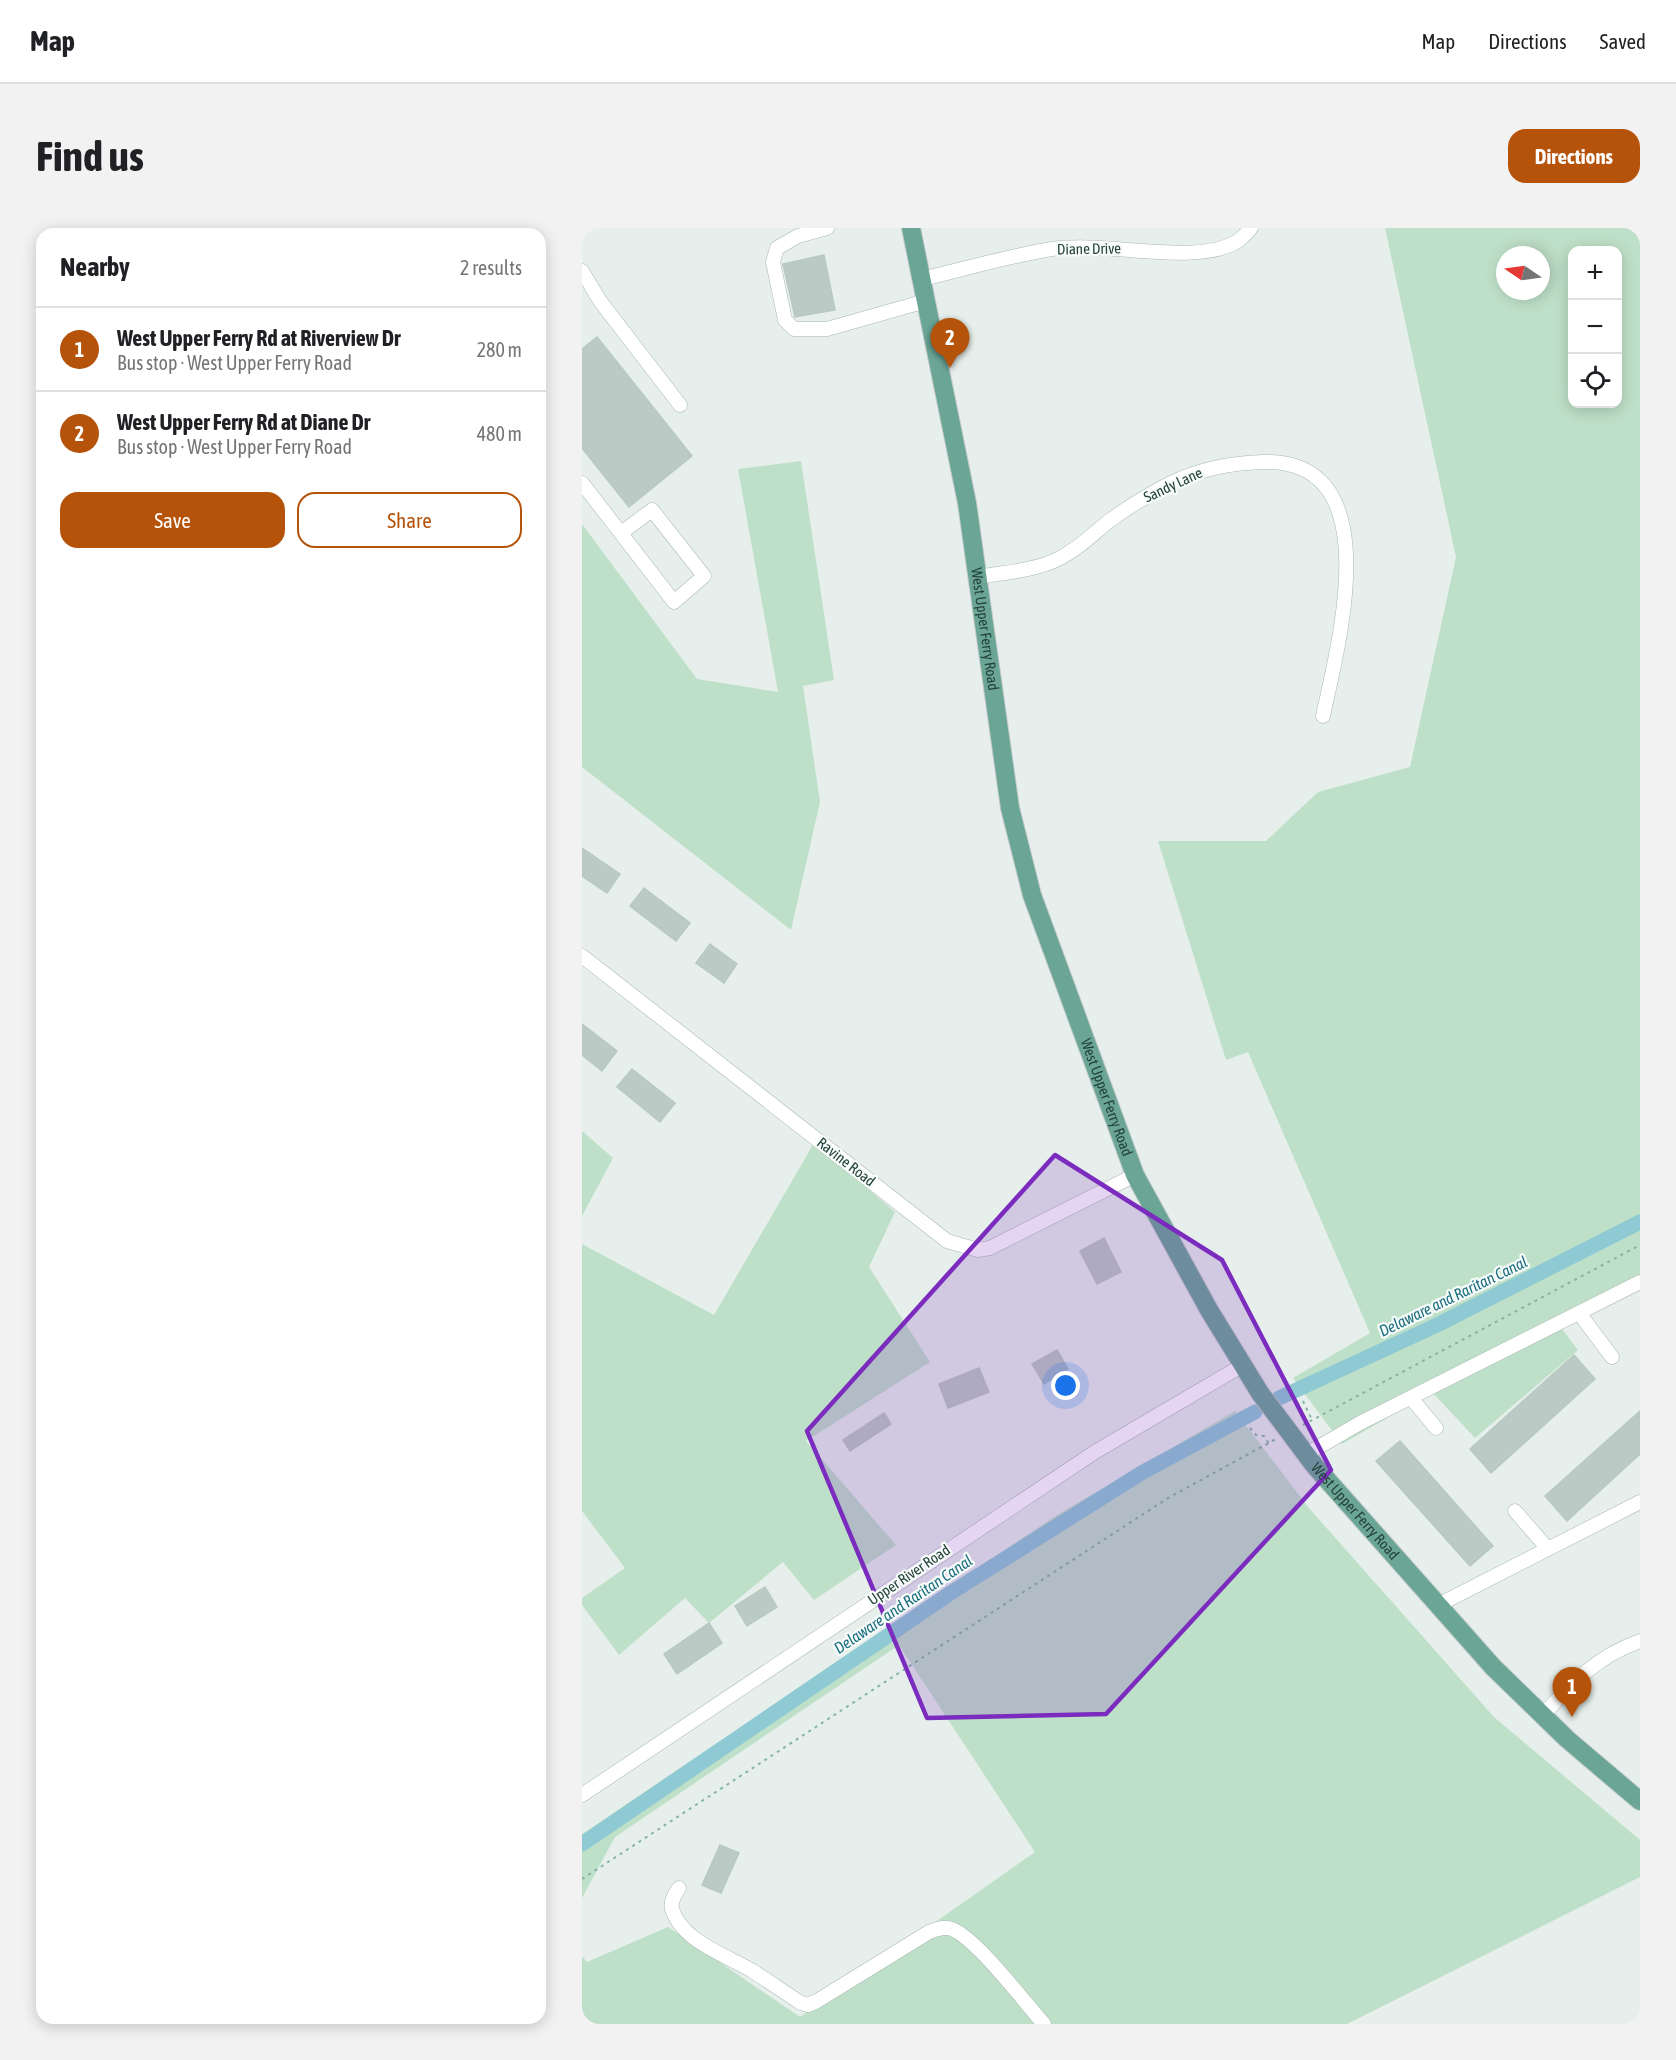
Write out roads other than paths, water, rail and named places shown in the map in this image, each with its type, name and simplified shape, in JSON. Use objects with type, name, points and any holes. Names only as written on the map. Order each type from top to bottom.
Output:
[{"type":"main road","name":"West Upper Ferry Road","points":[[911,228],[955,438],[978,577],[1010,808],[1018,844],[1032,895],[1135,1174],[1209,1310],[1260,1393],[1271,1421],[1305,1455],[1438,1605],[1542,1716],[1640,1801]]},
{"type":"street","points":[[827,228],[798,236],[777,248],[773,262],[785,320],[794,329],[827,329],[926,301]]},
{"type":"street","name":"Diane Drive","points":[[922,279],[1051,249],[1078,247],[1151,251],[1218,250],[1232,245],[1251,228]]},
{"type":"street","points":[[582,271],[600,301],[680,405]]},
{"type":"street","name":"Sandy Lane","points":[[978,577],[1037,567],[1057,560],[1140,500],[1192,474],[1245,462],[1272,462],[1304,470],[1328,490],[1336,505],[1347,558],[1345,615],[1323,716]]},
{"type":"street","points":[[582,483],[674,602],[704,576],[652,510],[621,532]]},
{"type":"street","name":"Ravine Road","points":[[582,957],[947,1241],[978,1250],[990,1248],[1135,1174]]},
{"type":"street","points":[[1305,1455],[1411,1398],[1640,1282]]},
{"type":"street","points":[[1579,1313],[1612,1356]]},
{"type":"street","name":"Upper River Road","points":[[582,1795],[1095,1452],[1242,1365]]},
{"type":"street","points":[[1411,1398],[1436,1428]]},
{"type":"street","points":[[1438,1605],[1640,1502]]},
{"type":"street","points":[[1515,1511],[1548,1549]]},
{"type":"street","points":[[1542,1716],[1582,1673],[1600,1659],[1640,1641]]},
{"type":"street","points":[[679,1888],[672,1898],[671,1907],[684,1928],[713,1951],[756,1973],[801,2003],[808,2005],[818,2001],[929,1932],[940,1928],[951,1929],[980,1952],[1044,2024]]},
{"type":"waterway","name":"Delaware and Raritan Canal","points":[[1279,1398],[1435,1326],[1640,1222]]},
{"type":"waterway","name":"Delaware and Raritan Canal","points":[[582,1844],[952,1592],[1143,1472],[1255,1412]]},
{"type":"place","name":"West Upper Ferry Rd at Diane Dr","points":[[950,368]]},
{"type":"place","name":"West Upper Ferry Rd at Riverview Dr","points":[[1572,1717]]}]
